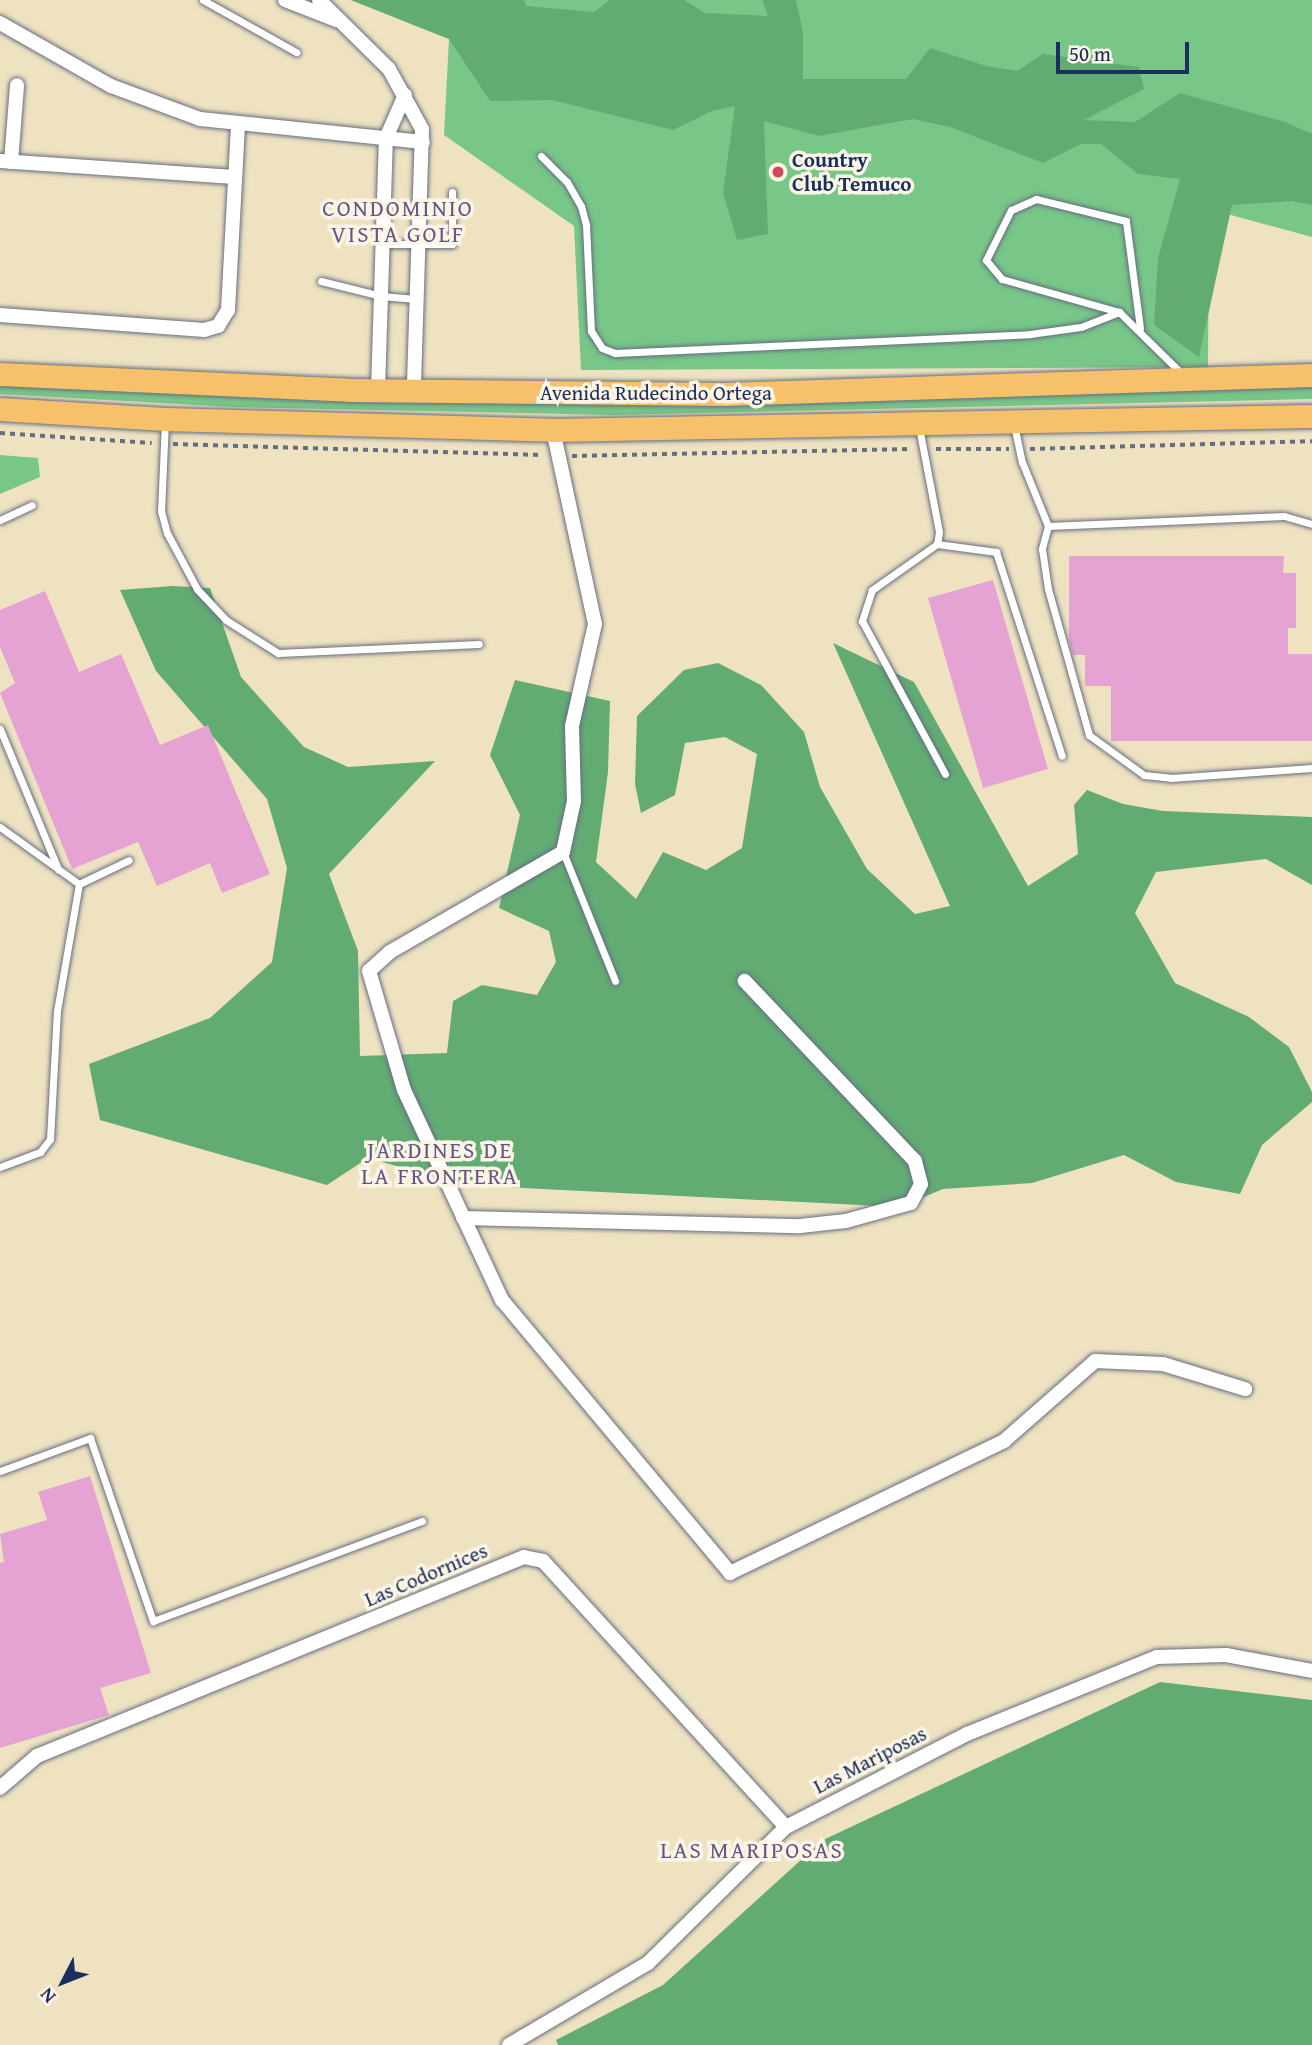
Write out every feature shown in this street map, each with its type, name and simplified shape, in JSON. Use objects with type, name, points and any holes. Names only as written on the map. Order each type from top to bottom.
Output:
[{"type":"main road","name":"Avenida Rudecindo Ortega","points":[[0,374],[153,384],[724,394],[1312,375]]},
{"type":"main road","name":"Avenida Rudecindo Ortega","points":[[0,409],[165,419],[554,430],[1312,416]]},
{"type":"street","points":[[285,0],[338,21]]},
{"type":"street","points":[[319,0],[338,21],[362,40],[405,95],[422,129],[414,390]]},
{"type":"street","points":[[0,23],[148,102],[238,126],[423,142]]},
{"type":"street","points":[[18,85],[6,162],[234,177]]},
{"type":"street","points":[[378,390],[386,138],[405,95]]},
{"type":"street","points":[[0,315],[204,330],[218,326],[228,310],[238,126]]},
{"type":"street","points":[[554,430],[595,624],[572,726],[574,801],[564,852],[390,952],[369,971],[404,1090],[502,1300],[730,1573],[1004,1441],[1095,1361],[1163,1364],[1245,1389]]},
{"type":"street","points":[[463,1217],[800,1226],[868,1217],[911,1203],[920,1184],[915,1161],[745,981]]},
{"type":"street","name":"Las Codornices","points":[[0,1788],[37,1756],[524,1557],[543,1561],[786,1827]]},
{"type":"street","name":"Las Mariposas","points":[[509,2045],[648,1963],[786,1827],[967,1734],[1157,1657],[1226,1655],[1312,1671]]},
{"type":"lane","points":[[203,0],[296,52]]},
{"type":"lane","points":[[541,156],[567,183],[581,206],[586,225],[591,331],[602,348],[615,353],[717,345],[1030,334],[1081,327],[1119,312]]},
{"type":"lane","points":[[383,244],[452,244],[452,192]]},
{"type":"lane","points":[[1140,328],[1126,221],[1035,199],[1011,210],[986,260],[1002,279],[1119,312],[1140,328],[1186,378]]},
{"type":"lane","points":[[321,281],[381,296],[416,299]]},
{"type":"lane","points":[[165,419],[161,511],[167,533],[197,589],[226,620],[278,653],[479,644]]},
{"type":"lane","points":[[1014,423],[1022,462],[1048,526],[1042,549],[1048,589],[1089,735],[1144,775],[1171,778],[1312,768]]},
{"type":"lane","points":[[919,425],[939,531],[937,544]]},
{"type":"lane","points":[[0,520],[32,505]]},
{"type":"lane","points":[[1048,526],[1284,516],[1312,524]]},
{"type":"lane","points":[[945,774],[862,621],[872,590],[937,544],[996,552],[1062,756]]},
{"type":"lane","points":[[0,729],[58,869]]},
{"type":"lane","points":[[0,827],[79,884]]},
{"type":"lane","points":[[564,852],[615,981]]},
{"type":"lane","points":[[79,884],[129,860]]},
{"type":"lane","points":[[0,1167],[40,1152],[50,1139],[57,1011],[79,884]]},
{"type":"lane","points":[[0,1471],[90,1438],[153,1621],[422,1521]]},
{"type":"green space","points":[[351,0],[1312,0],[1312,237],[1209,209],[1208,367],[581,370],[574,226],[444,135],[449,39]]},
{"type":"green space","points":[[351,0],[524,0],[526,6],[594,12],[610,0],[684,0],[705,13],[768,16],[762,0],[796,0],[803,32],[803,79],[906,79],[930,48],[986,66],[1017,71],[1043,54],[1139,67],[1144,89],[1084,120],[1135,122],[1180,93],[1285,122],[1312,134],[1312,205],[1291,201],[1232,205],[1199,357],[1154,325],[1158,258],[1180,179],[1138,174],[1101,144],[1081,144],[1043,163],[950,127],[913,119],[819,136],[764,121],[768,234],[737,240],[723,193],[735,106],[712,111],[673,130],[552,100],[490,101],[449,39]]},
{"type":"green space","points":[[0,380],[1312,386],[1312,399],[611,415],[233,407],[0,394]]},
{"type":"green space","points":[[0,455],[38,458],[40,477],[0,494]]},
{"type":"green space","points":[[172,586],[210,588],[241,677],[304,747],[348,767],[435,761],[329,874],[358,951],[360,1056],[447,1053],[453,1001],[482,985],[537,995],[556,962],[549,931],[499,908],[520,815],[490,755],[515,680],[610,701],[608,772],[596,862],[636,899],[663,852],[706,870],[742,848],[757,754],[725,737],[685,743],[675,795],[641,813],[635,784],[637,716],[684,670],[718,663],[761,685],[804,732],[820,787],[867,869],[915,914],[950,906],[833,643],[914,682],[1028,886],[1078,854],[1074,805],[1087,790],[1123,804],[1163,811],[1312,817],[1312,885],[1266,859],[1156,872],[1135,913],[1175,983],[1249,1017],[1289,1047],[1312,1092],[1312,1102],[1262,1145],[1240,1194],[1176,1182],[1124,1155],[1032,1183],[943,1189],[900,1207],[464,1185],[368,1158],[327,1185],[100,1120],[89,1064],[210,1018],[272,962],[287,868],[267,799],[156,671],[120,590]]},
{"type":"green space","points":[[1160,1682],[1312,1700],[1312,2045],[558,2045],[556,2040],[663,1985],[823,1840]]},
{"type":"building","points":[[1069,556],[1284,556],[1283,573],[1296,573],[1296,628],[1288,628],[1288,654],[1312,654],[1312,741],[1111,741],[1111,686],[1085,686],[1085,655],[1073,655],[1069,641]]},
{"type":"building","points":[[993,580],[1048,769],[983,788],[928,598]]},
{"type":"building","points":[[45,591],[79,672],[121,654],[160,745],[208,725],[270,874],[222,893],[210,863],[157,886],[138,842],[72,869],[0,693],[15,683],[0,647],[0,610]]},
{"type":"building","points":[[90,1476],[151,1673],[100,1688],[109,1715],[0,1748],[0,1563],[4,1562],[0,1534],[47,1520],[38,1492]]},
{"type":"place","name":"Country Club Temuco","points":[[778,172]]},
{"type":"district","name":"CONDOMINIO VISTA GOLF","points":[[398,221]]},
{"type":"district","name":"JARDINES DE LA FRONTERA","points":[[440,1163]]},
{"type":"district","name":"LAS MARIPOSAS","points":[[752,1850]]}]
